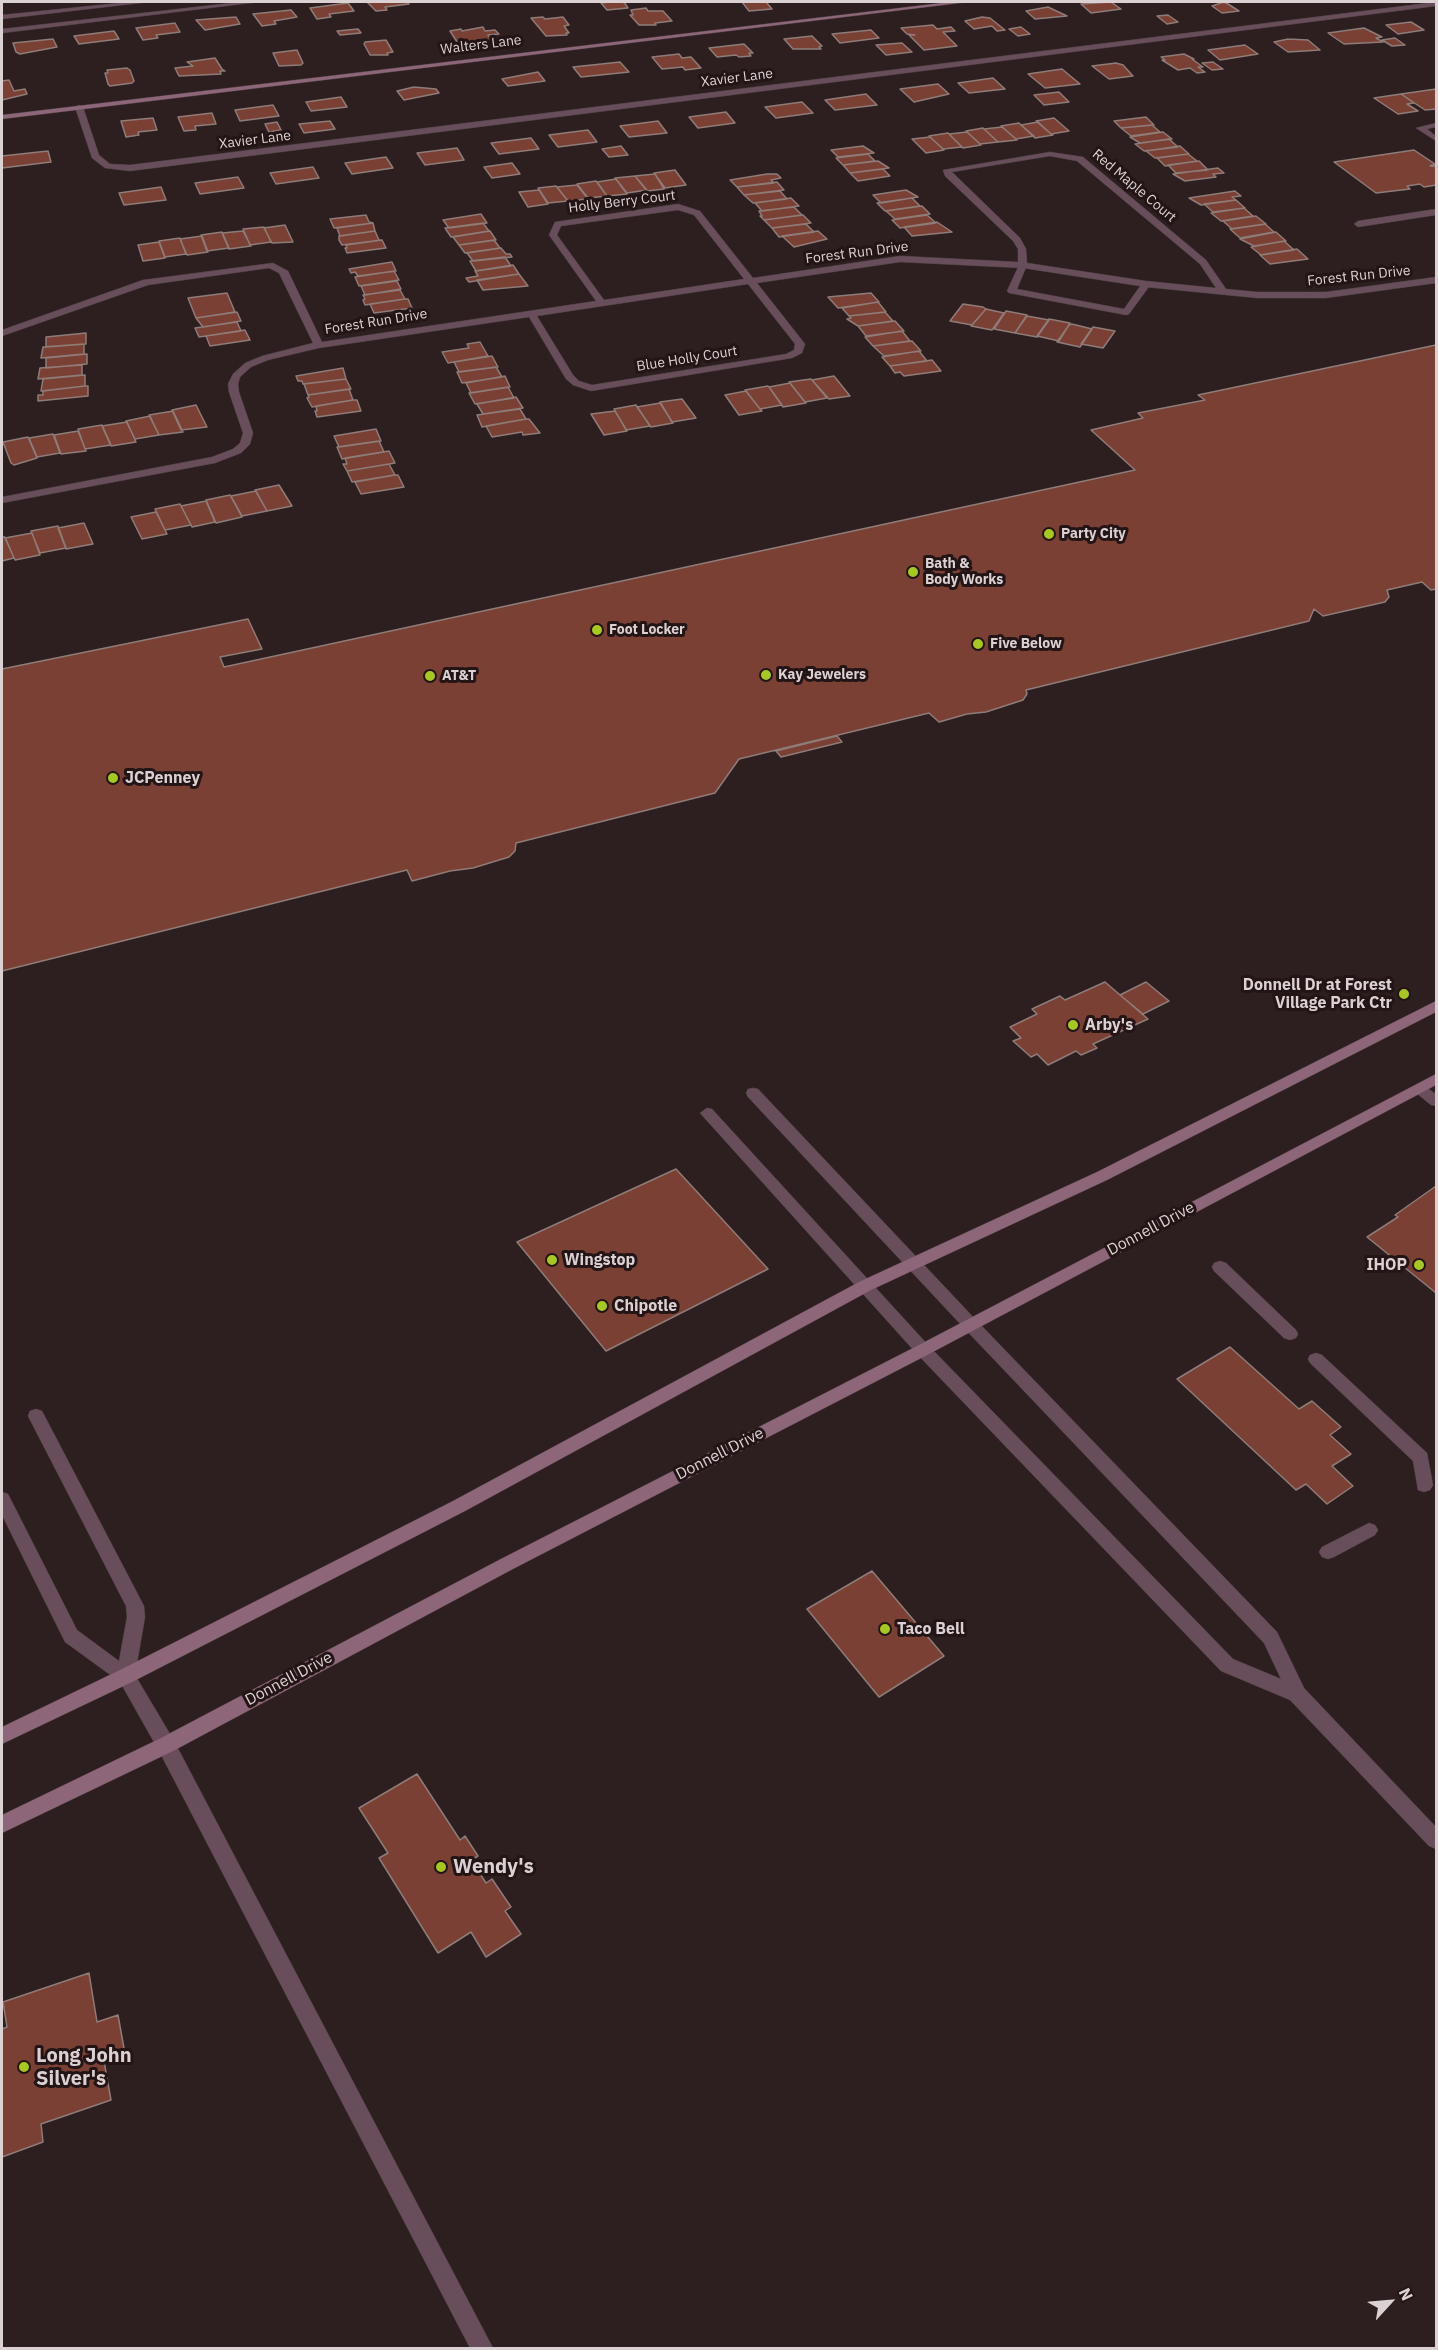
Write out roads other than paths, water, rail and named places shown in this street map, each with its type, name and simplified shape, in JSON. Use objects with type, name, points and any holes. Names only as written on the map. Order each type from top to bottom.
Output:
[{"type":"street","points":[[2,17],[145,2]]},
{"type":"street","points":[[2,32],[255,2]]},
{"type":"street","name":"Walters Lane","points":[[2,117],[964,2]]},
{"type":"street","name":"Xavier Lane","points":[[79,107],[95,156],[108,166],[130,168],[1437,4]]},
{"type":"street","points":[[1437,125],[1420,128],[1437,139]]},
{"type":"street","name":"Red Maple Court","points":[[1023,265],[1022,249],[1017,240],[948,174],[947,170],[1050,154],[1080,159],[1203,262],[1223,292]]},
{"type":"street","name":"Holly Berry Court","points":[[601,302],[553,235],[558,224],[678,207],[697,213],[750,281]]},
{"type":"street","points":[[1358,224],[1437,212]]},
{"type":"street","name":"Forest Run Drive","points":[[2,500],[215,460],[237,451],[245,444],[248,433],[234,392],[233,384],[236,376],[248,365],[266,358],[319,345],[900,259],[1023,265],[1146,284],[1257,295],[1326,295],[1437,280]]},
{"type":"street","name":"Forest Run Drive","points":[[2,333],[146,282],[270,265],[283,271],[319,345]]},
{"type":"street","points":[[1023,265],[1012,291],[1126,312],[1146,284]]},
{"type":"street","name":"Blue Holly Court","points":[[531,313],[569,377],[576,383],[591,388],[789,356],[798,351],[800,344],[750,281]]},
{"type":"street","points":[[2,1736],[126,1676],[459,1506],[865,1286],[1102,1176],[1437,1006]]},
{"type":"street","name":"Donnell Drive","points":[[2,1824],[166,1745],[505,1565],[923,1350],[1437,1079]]},
{"type":"street","points":[[1420,1088],[1437,1101]]},
{"type":"street","points":[[753,1093],[970,1324],[1271,1638],[1297,1694],[1437,1840]]},
{"type":"street","points":[[707,1113],[923,1350],[1227,1665],[1297,1694]]},
{"type":"street","points":[[1220,1267],[1290,1334]]},
{"type":"street","points":[[1316,1359],[1420,1458],[1424,1485]]},
{"type":"street","points":[[36,1416],[135,1606],[136,1617],[126,1676]]},
{"type":"street","points":[[2,1499],[71,1636],[126,1676],[166,1745],[482,2349]]},
{"type":"street","points":[[1328,1552],[1369,1530]]},
{"type":"place","name":"Party City","points":[[1049,534]]},
{"type":"place","name":"Bath & Body Works","points":[[913,572]]},
{"type":"place","name":"Foot Locker","points":[[597,630]]},
{"type":"place","name":"Five Below","points":[[978,644]]},
{"type":"place","name":"Kay Jewelers","points":[[766,675]]},
{"type":"place","name":"AT&T","points":[[430,676]]},
{"type":"place","name":"JCPenney","points":[[113,778]]},
{"type":"place","name":"Donnell Dr at Forest Village Park Ctr","points":[[1404,994]]},
{"type":"place","name":"Arby's","points":[[1073,1025]]},
{"type":"place","name":"Wingstop","points":[[552,1260]]},
{"type":"place","name":"IHOP","points":[[1419,1265]]},
{"type":"place","name":"Chipotle","points":[[602,1306]]},
{"type":"place","name":"Taco Bell","points":[[885,1629]]},
{"type":"place","name":"Wendy's","points":[[441,1867]]},
{"type":"place","name":"Long John Silver's","points":[[24,2067]]}]
